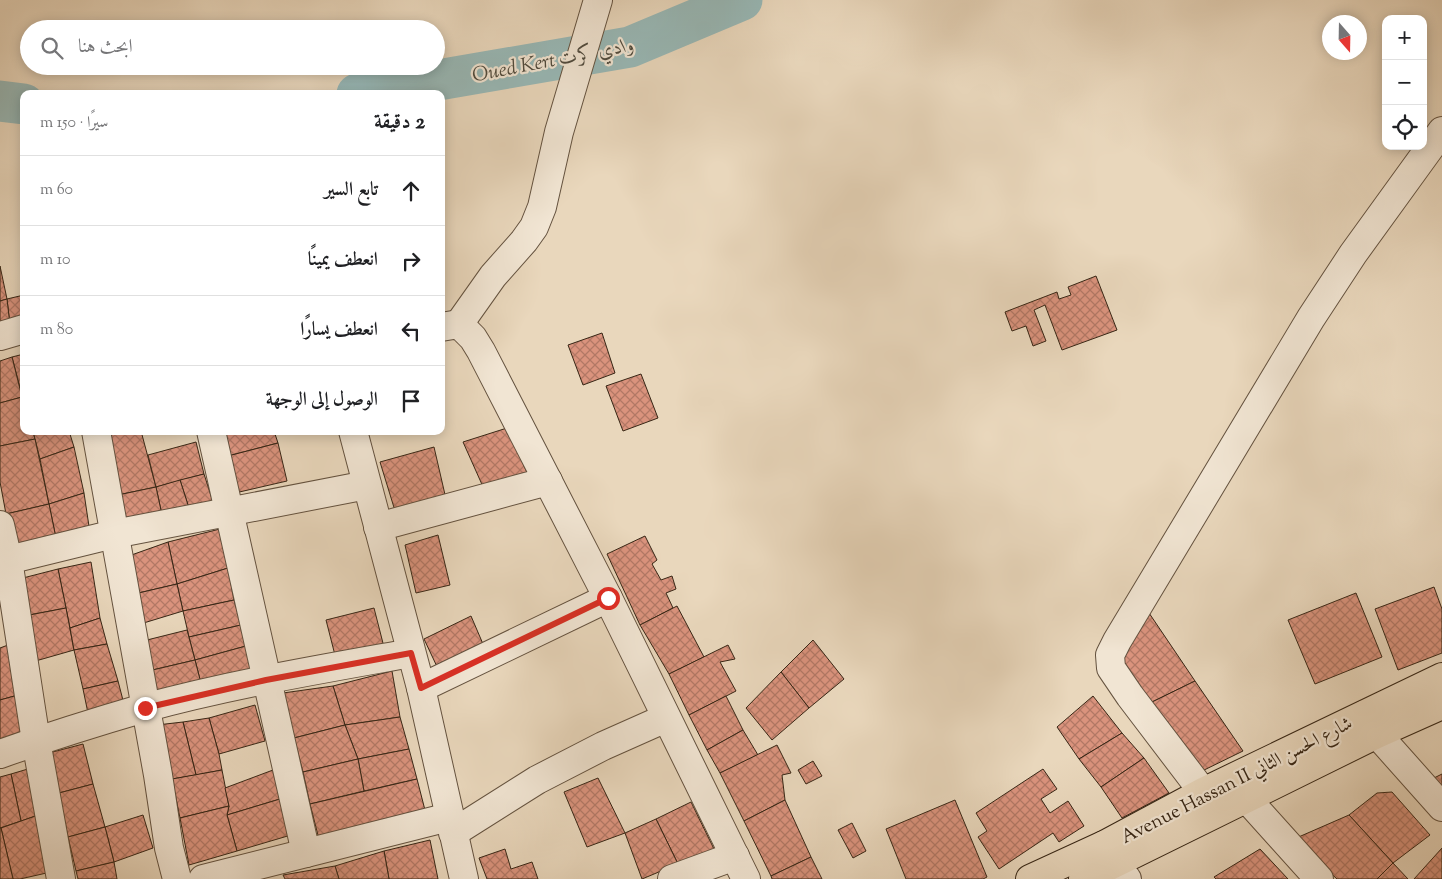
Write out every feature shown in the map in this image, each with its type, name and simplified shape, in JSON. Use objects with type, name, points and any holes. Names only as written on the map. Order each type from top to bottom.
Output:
[{"type":"main road","name":"Avenue Hassan II شارع الحسن الثاني","points":[[1083,879],[1246,798],[1371,725],[1442,678]]},
{"type":"main road","name":"Avenue Hassan II شارع الحسن الثاني","points":[[1030,879],[1115,863],[1203,792],[1371,725],[1442,705]]},
{"type":"street","points":[[598,0],[559,132],[540,214],[534,227],[524,240],[450,326],[473,338],[481,350],[608,598],[740,868],[672,879]]},
{"type":"street","points":[[1203,792],[1130,696],[1111,668],[1110,655],[1311,318],[1353,254],[1442,131]]},
{"type":"street","points":[[0,336],[20,330]]},
{"type":"street","points":[[97,435],[169,848],[177,879]]},
{"type":"street","points":[[212,435],[306,852]]},
{"type":"street","points":[[354,435],[421,688],[464,879]]},
{"type":"street","points":[[378,526],[548,481]]},
{"type":"street","points":[[8,560],[114,534],[367,485]]},
{"type":"street","points":[[0,525],[8,560],[8,620],[36,741],[60,879]]},
{"type":"street","points":[[421,688],[608,598]]},
{"type":"street","points":[[0,754],[36,741],[145,708],[266,680],[411,653]]},
{"type":"street","points":[[217,877],[306,852],[451,825],[603,746],[666,718]]},
{"type":"street","points":[[1371,725],[1442,807]]},
{"type":"street","points":[[1246,798],[1319,879]]},
{"type":"building","points":[[0,266],[7,299],[0,301]]},
{"type":"building","points":[[1096,276],[1117,330],[1062,350],[1045,305],[1034,310],[1046,341],[1033,346],[1026,326],[1012,331],[1005,312],[1057,292],[1059,299],[1071,295],[1068,287]]},
{"type":"building","points":[[20,296],[20,323],[10,325],[7,299]]},
{"type":"building","points":[[7,299],[10,325],[0,328],[0,301]]},
{"type":"building","points":[[602,333],[615,373],[583,385],[568,345]]},
{"type":"building","points":[[20,355],[20,388],[12,357]]},
{"type":"building","points":[[12,357],[20,389],[20,398],[0,403],[0,361]]},
{"type":"building","points":[[641,374],[658,418],[623,431],[606,386]]},
{"type":"building","points":[[20,398],[20,435],[34,435],[35,439],[0,446],[0,403]]},
{"type":"building","points":[[507,428],[529,477],[484,489],[463,442]]},
{"type":"building","points":[[34,435],[70,435],[74,447],[40,459]]},
{"type":"building","points":[[111,435],[142,435],[156,487],[113,496],[100,438]]},
{"type":"building","points":[[224,435],[275,435],[278,443],[228,456]]},
{"type":"building","points":[[35,439],[49,504],[6,514],[0,482],[0,446]]},
{"type":"building","points":[[196,442],[204,474],[156,487],[148,455]]},
{"type":"building","points":[[278,443],[287,481],[235,493],[228,456]]},
{"type":"building","points":[[74,447],[84,493],[49,504],[40,459]]},
{"type":"building","points":[[434,447],[446,499],[396,514],[380,462]]},
{"type":"building","points":[[204,474],[213,502],[189,508],[180,480]]},
{"type":"building","points":[[180,480],[189,508],[162,515],[156,487]]},
{"type":"building","points":[[156,487],[162,515],[121,526],[113,496]]},
{"type":"building","points":[[84,493],[90,533],[57,543],[49,504]]},
{"type":"building","points":[[49,504],[57,543],[13,554],[6,514]]},
{"type":"building","points":[[220,529],[228,568],[177,584],[168,542]]},
{"type":"building","points":[[438,535],[450,585],[416,593],[405,545]]},
{"type":"building","points":[[645,536],[657,560],[652,564],[661,580],[672,576],[676,589],[666,593],[673,608],[640,625],[607,554]]},
{"type":"building","points":[[168,542],[177,584],[130,595],[123,558]]},
{"type":"building","points":[[91,562],[100,618],[70,628],[58,569]]},
{"type":"building","points":[[228,568],[234,600],[183,611],[177,584]]},
{"type":"building","points":[[58,569],[66,608],[24,616],[19,579]]},
{"type":"building","points":[[177,584],[183,611],[137,625],[130,595]]},
{"type":"building","points":[[1434,587],[1442,609],[1442,653],[1398,670],[1375,609]]},
{"type":"building","points":[[1356,593],[1382,657],[1315,684],[1288,620]]},
{"type":"building","points":[[234,600],[241,625],[189,637],[183,611]]},
{"type":"building","points":[[677,606],[704,657],[669,674],[640,625]]},
{"type":"building","points":[[66,608],[74,650],[32,662],[24,616]]},
{"type":"building","points":[[374,608],[385,651],[337,663],[326,620]]},
{"type":"building","points":[[1147,610],[1195,681],[1152,702],[1119,659]]},
{"type":"building","points":[[471,616],[486,651],[440,673],[424,639]]},
{"type":"building","points":[[100,618],[107,644],[74,650],[70,628]]},
{"type":"building","points":[[241,625],[246,646],[195,660],[189,637]]},
{"type":"building","points":[[187,630],[195,660],[144,672],[139,642]]},
{"type":"building","points":[[813,640],[844,679],[809,708],[781,672]]},
{"type":"building","points":[[107,644],[118,681],[83,689],[74,650]]},
{"type":"building","points":[[8,645],[18,695],[0,700],[0,648]]},
{"type":"building","points":[[728,645],[735,659],[720,662],[736,691],[689,715],[669,674]]},
{"type":"building","points":[[246,646],[254,677],[203,691],[195,660]]},
{"type":"building","points":[[195,660],[203,691],[151,702],[144,672]]},
{"type":"building","points":[[392,671],[400,717],[345,725],[333,686]]},
{"type":"building","points":[[781,672],[809,708],[772,740],[746,708]]},
{"type":"building","points":[[118,681],[125,708],[89,718],[83,689]]},
{"type":"building","points":[[1195,681],[1243,751],[1198,773],[1152,702]]},
{"type":"building","points":[[333,686],[345,725],[294,738],[283,693]]},
{"type":"building","points":[[18,695],[27,737],[0,741],[0,700]]},
{"type":"building","points":[[726,696],[743,730],[707,750],[689,715]]},
{"type":"building","points":[[1093,696],[1122,733],[1079,759],[1057,727]]},
{"type":"building","points":[[255,705],[265,741],[219,754],[209,718]]},
{"type":"building","points":[[400,717],[409,749],[358,759],[345,725]]},
{"type":"building","points":[[209,718],[222,770],[196,775],[183,722]]},
{"type":"building","points":[[183,722],[196,775],[172,779],[157,725]]},
{"type":"building","points":[[345,725],[358,759],[303,772],[294,738]]},
{"type":"building","points":[[743,730],[758,755],[720,773],[707,750]]},
{"type":"building","points":[[1122,733],[1144,758],[1101,787],[1079,759]]},
{"type":"building","points":[[83,744],[93,784],[59,793],[49,753]]},
{"type":"building","points":[[777,745],[791,773],[782,775],[785,800],[744,821],[720,773]]},
{"type":"building","points":[[409,749],[417,779],[364,791],[358,759]]},
{"type":"building","points":[[1144,758],[1169,793],[1122,818],[1101,787]]},
{"type":"building","points":[[358,759],[364,791],[310,804],[303,772]]},
{"type":"building","points":[[813,761],[822,776],[806,784],[798,770]]},
{"type":"building","points":[[38,766],[47,812],[21,821],[11,774]]},
{"type":"building","points":[[1043,769],[1057,789],[1041,799],[1050,813],[1068,801],[1084,826],[1059,842],[1053,833],[999,869],[978,837],[987,831],[976,813]]},
{"type":"building","points":[[222,770],[229,806],[180,818],[172,779]]},
{"type":"building","points":[[273,770],[280,799],[227,815],[229,806],[225,788]]},
{"type":"building","points":[[11,774],[21,821],[0,828],[0,777]]},
{"type":"building","points":[[1442,774],[1442,796],[1428,781]]},
{"type":"building","points":[[598,778],[625,833],[587,847],[564,792]]},
{"type":"building","points":[[417,779],[426,814],[320,843],[310,804]]},
{"type":"building","points":[[93,784],[105,827],[68,837],[59,793]]},
{"type":"building","points":[[1392,792],[1430,835],[1393,863],[1349,815],[1377,793]]},
{"type":"building","points":[[280,799],[291,835],[237,851],[227,815]]},
{"type":"building","points":[[785,800],[811,857],[771,876],[744,821]]},
{"type":"building","points":[[955,800],[987,877],[983,879],[906,879],[886,829]]},
{"type":"building","points":[[691,802],[714,849],[678,864],[656,819]]},
{"type":"building","points":[[229,806],[227,815],[237,851],[189,865],[180,818]]},
{"type":"building","points":[[47,812],[51,872],[13,879],[1,828]]},
{"type":"building","points":[[143,815],[153,848],[114,862],[105,827]]},
{"type":"building","points":[[1349,815],[1393,863],[1377,879],[1337,879],[1294,839]]},
{"type":"building","points":[[656,819],[678,864],[642,879],[625,833]]},
{"type":"building","points":[[852,823],[866,851],[853,858],[838,830]]},
{"type":"building","points":[[105,827],[114,862],[76,871],[68,837]]},
{"type":"building","points":[[1,828],[13,879],[0,879]]},
{"type":"building","points":[[430,840],[438,879],[389,879],[384,851]]},
{"type":"building","points":[[1442,848],[1442,879],[1414,879]]},
{"type":"building","points":[[505,849],[511,869],[532,862],[538,879],[487,879],[479,858]]},
{"type":"building","points":[[1260,849],[1288,879],[1216,879],[1214,877]]},
{"type":"building","points":[[384,851],[389,879],[339,879],[335,866]]},
{"type":"building","points":[[811,857],[822,879],[772,879],[771,876]]},
{"type":"building","points":[[114,862],[117,879],[78,879],[76,871]]},
{"type":"building","points":[[1393,863],[1408,879],[1377,879]]},
{"type":"building","points":[[335,866],[339,879],[285,879],[283,875]]},
{"type":"waterway","name":"Oued Kert وادي كرت","points":[[380,90],[630,47],[742,0]]},
{"type":"waterway","name":"Oued Kert وادي كرت","points":[[0,101],[20,104]]},
{"type":"route","points":[[145,708],[266,680],[411,653],[421,688],[608,598]]}]
